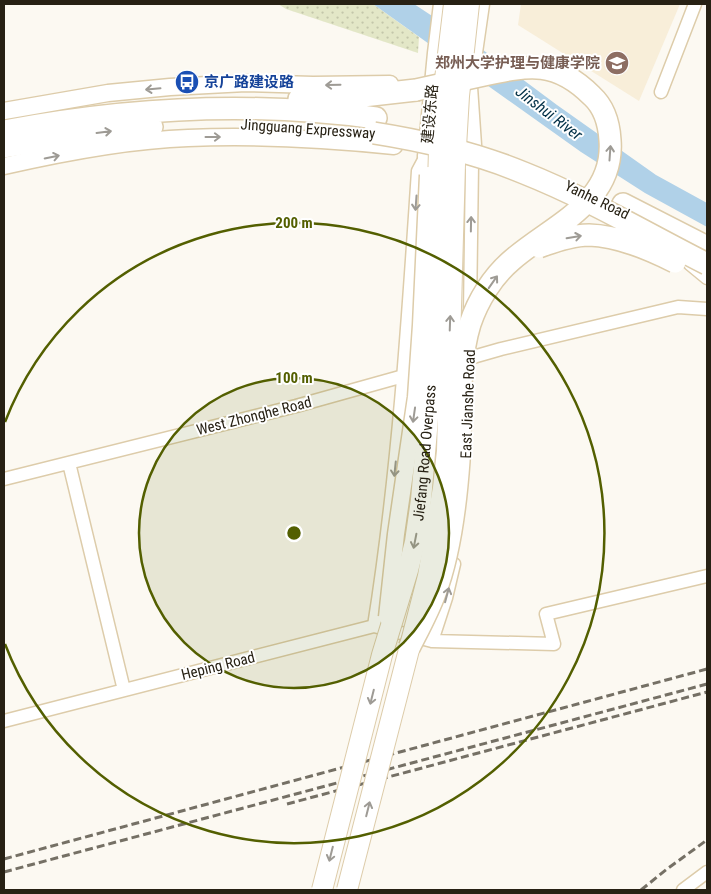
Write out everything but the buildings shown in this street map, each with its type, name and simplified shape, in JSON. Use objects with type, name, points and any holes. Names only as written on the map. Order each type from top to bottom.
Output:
[{"type":"highway","points":[[51,123],[83,110],[113,106],[215,100],[354,97],[416,90],[519,67],[540,67],[553,70],[578,82],[594,98],[603,111],[609,124],[610,146],[608,166],[601,186],[575,214],[512,260],[498,274],[483,295],[468,330],[462,371],[458,462],[450,532],[443,569],[435,594],[409,648]]},
{"type":"highway","name":"Jingguang Expressway","points":[[4,131],[80,118],[152,112],[240,109],[345,114],[407,124],[463,137],[528,159],[623,204],[707,247]]},
{"type":"highway","name":"Jingguang Expressway","points":[[4,148],[130,128],[210,124],[315,126],[404,138],[459,151],[523,172],[707,264]]},
{"type":"highway","points":[[512,260],[557,240],[589,235],[624,241],[658,254],[707,278]]},
{"type":"main road","name":"Jiefang Road Overpass","points":[[347,890],[428,576],[443,488],[447,451],[455,164],[459,96],[469,4]]},
{"type":"main road","name":"Jiefang Road Overpass","points":[[322,890],[382,655],[408,570],[415,542],[421,500],[433,360],[439,149],[446,7]]},
{"type":"street","points":[[4,166],[99,148],[187,138],[299,139],[370,143],[472,163],[474,145],[470,84],[481,4]]},
{"type":"street","points":[[661,92],[695,4]]},
{"type":"street","name":"建设东路","points":[[382,655],[396,534],[416,397],[422,316],[428,174],[427,153],[436,53],[446,7]]},
{"type":"street","points":[[4,111],[108,93],[170,87],[246,83],[313,85],[470,84]]},
{"type":"street","name":"Yanhe Road","points":[[474,145],[564,183],[637,220],[707,278]]},
{"type":"street","points":[[374,626],[389,529],[404,376],[418,171],[427,153]]},
{"type":"street","name":"East Jianshe Road","points":[[432,641],[446,598],[458,537],[468,436],[472,163]]},
{"type":"street","name":"West Zhonghe Road","points":[[4,479],[296,406],[469,358],[678,307],[707,309]]},
{"type":"street","points":[[69,463],[124,690]]},
{"type":"street","name":"Heping Road","points":[[4,721],[374,626],[432,641],[554,644],[546,614],[707,576]]},
{"type":"street","points":[[683,890],[707,872]]},
{"type":"shaded area","name":"郑州大学护理与健康学院","points":[[521,4],[680,4],[639,101],[518,25]]},
{"type":"green space","points":[[278,4],[373,4],[419,37],[418,53],[286,9]]},
{"type":"water","name":"Jinshui River","points":[[373,4],[414,4],[479,47],[656,175],[707,203],[707,227],[645,193],[581,152]]},
{"type":"railway","points":[[4,859],[707,669]]},
{"type":"railway","points":[[4,872],[707,684]]},
{"type":"railway","points":[[287,804],[707,692]]},
{"type":"railway","points":[[641,890],[707,840]]},
{"type":"place","name":"郑州大学护理与健康学院","points":[[617,63]]},
{"type":"place","name":"京广路建设路","points":[[187,82]]}]
